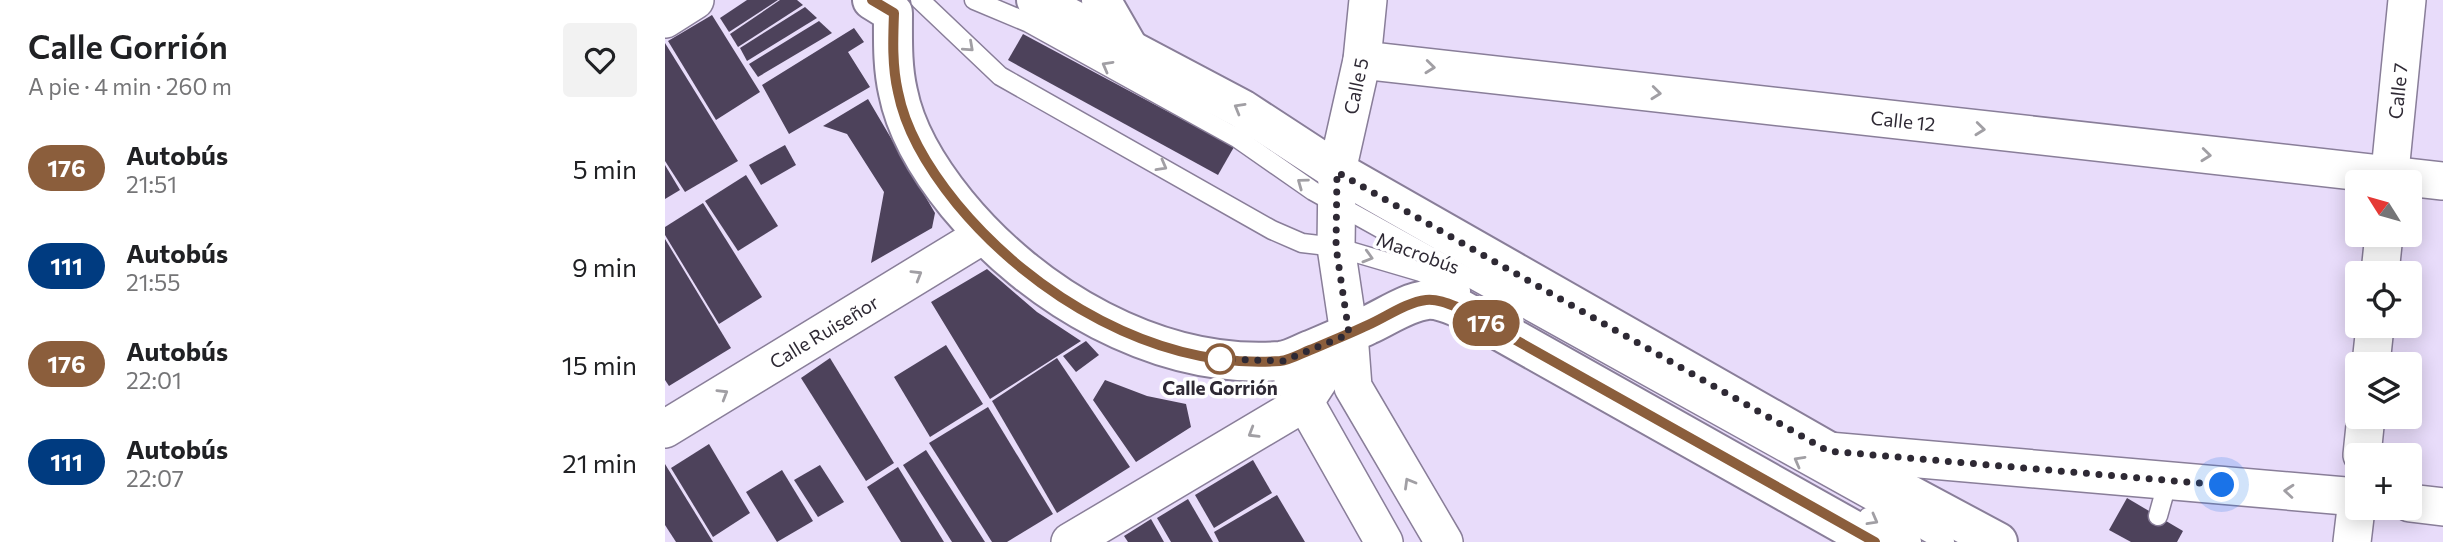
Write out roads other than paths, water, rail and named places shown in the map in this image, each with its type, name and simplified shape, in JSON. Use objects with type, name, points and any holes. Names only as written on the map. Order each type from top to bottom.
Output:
[{"type":"main road","points":[[1035,0],[1242,109],[1337,188],[1998,542]]},
{"type":"main road","points":[[1101,0],[1128,47]]},
{"type":"main road","points":[[896,3],[893,55],[898,93],[915,139],[937,179],[983,235],[1017,266],[1063,298],[1112,326],[1167,347],[1227,360],[1283,361],[1416,302],[1436,300],[1457,307],[1875,542]]},
{"type":"street","points":[[665,19],[695,0]]},
{"type":"street","name":"Calle 5","points":[[1368,0],[1362,60],[1337,188],[1336,247],[1349,334],[1353,387],[1444,542]]},
{"type":"street","name":"Calle 7","points":[[2390,170],[2407,0]]},
{"type":"street","name":"Calle 12","points":[[1362,60],[2345,174]]},
{"type":"street","name":"Calle 12","points":[[2422,180],[2443,181]]},
{"type":"street","name":"Calle Ruiseñor","points":[[665,429],[983,235]]},
{"type":"street","points":[[1070,542],[1304,403],[1349,334]]},
{"type":"street","points":[[1283,361],[1304,403],[1384,542]]},
{"type":"street","points":[[1828,451],[2345,497]]},
{"type":"street","points":[[2422,504],[2443,507]]},
{"type":"street","points":[[2352,542],[2354,520]]},
{"type":"lane","name":"Macrobús","points":[[974,0],[1029,23],[1237,138],[1313,191],[1337,188],[1945,542]]},
{"type":"lane","name":"Macrobús","points":[[896,3],[1000,76],[1272,230],[1302,243],[1336,247],[1421,272],[1492,305],[1912,542]]},
{"type":"lane","points":[[2158,516],[2168,480]]},
{"type":"place","name":"Calle Gorrión","points":[[1220,359]]}]
